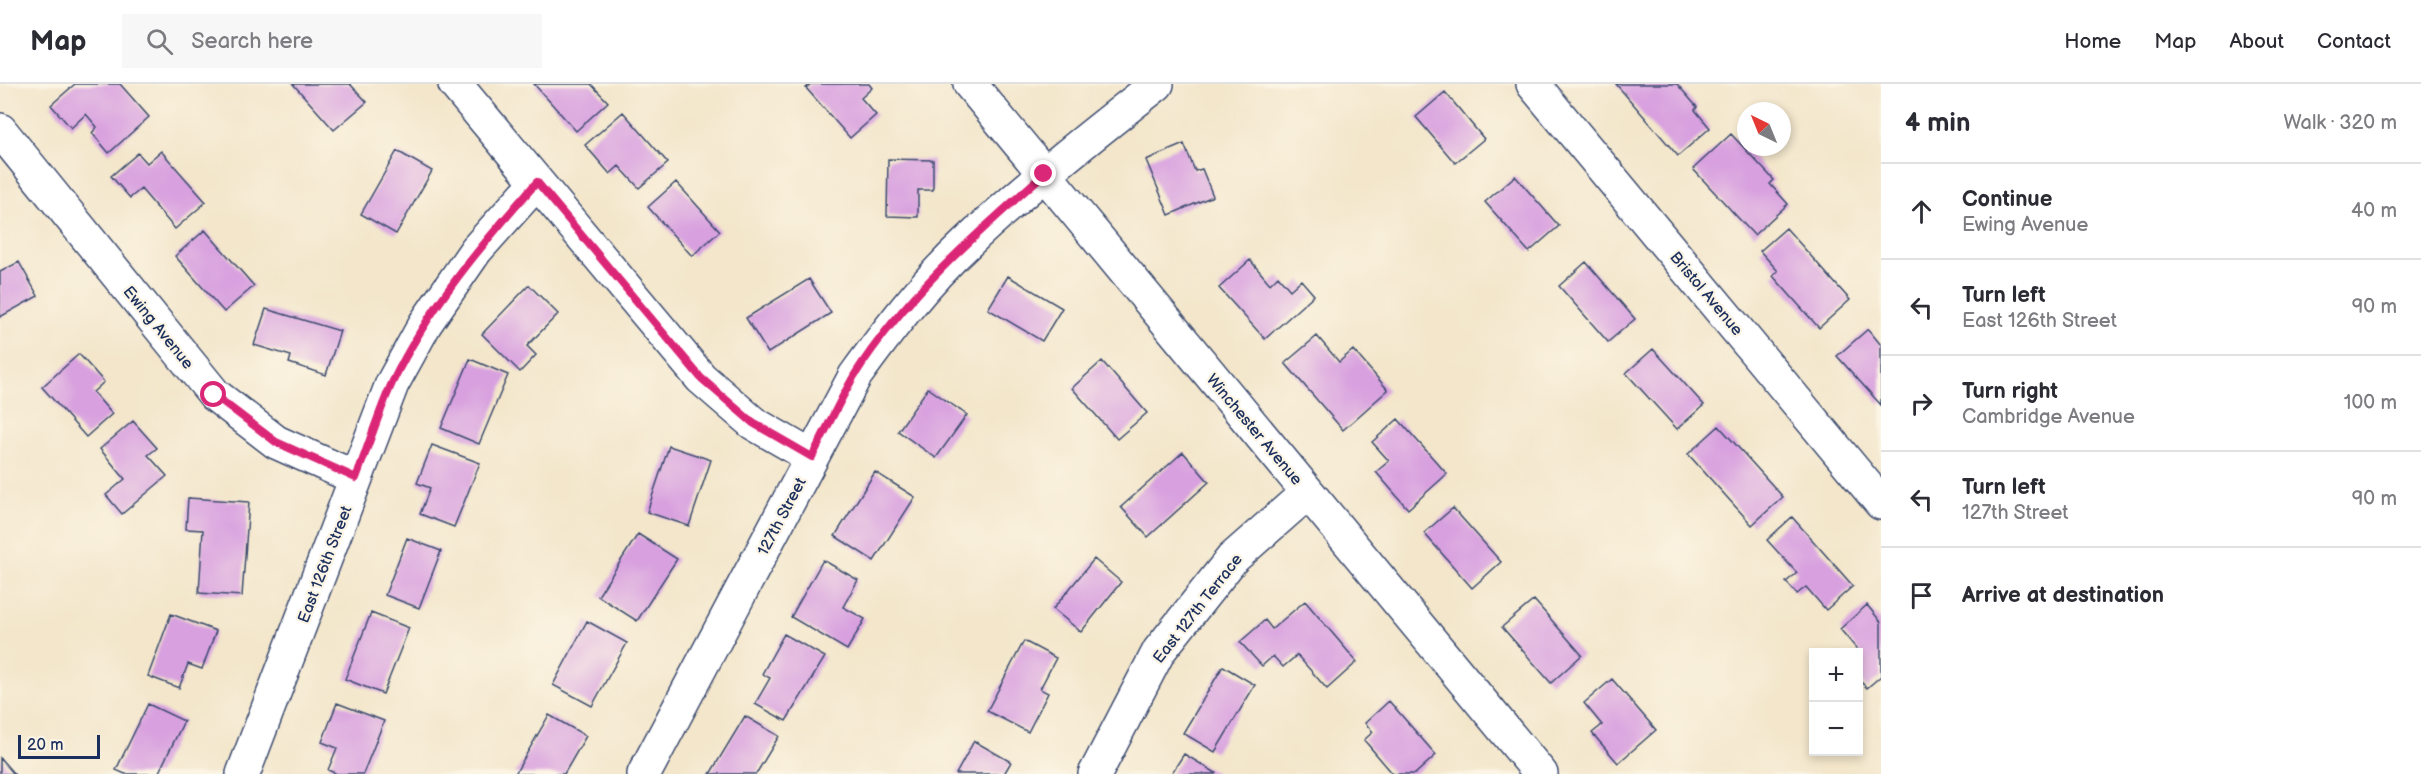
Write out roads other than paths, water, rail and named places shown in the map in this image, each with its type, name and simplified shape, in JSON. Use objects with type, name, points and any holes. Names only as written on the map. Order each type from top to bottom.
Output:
[{"type":"street","points":[[455,84],[701,378],[753,423],[812,457]]},
{"type":"street","name":"Winchester Avenue","points":[[970,84],[1541,774]]},
{"type":"street","name":"127th Street","points":[[644,774],[855,376],[896,320],[966,244],[1044,174],[1157,84]]},
{"type":"street","name":"Bristol Avenue","points":[[1533,84],[1881,503]]},
{"type":"street","name":"Ewing Avenue","points":[[6,151],[214,395],[276,442],[356,478]]},
{"type":"street","name":"East 126th Street","points":[[243,774],[392,384],[425,324],[477,250],[537,182]]},
{"type":"street","name":"East 127th Terrace","points":[[1095,774],[1159,651],[1232,559],[1307,493]]}]
